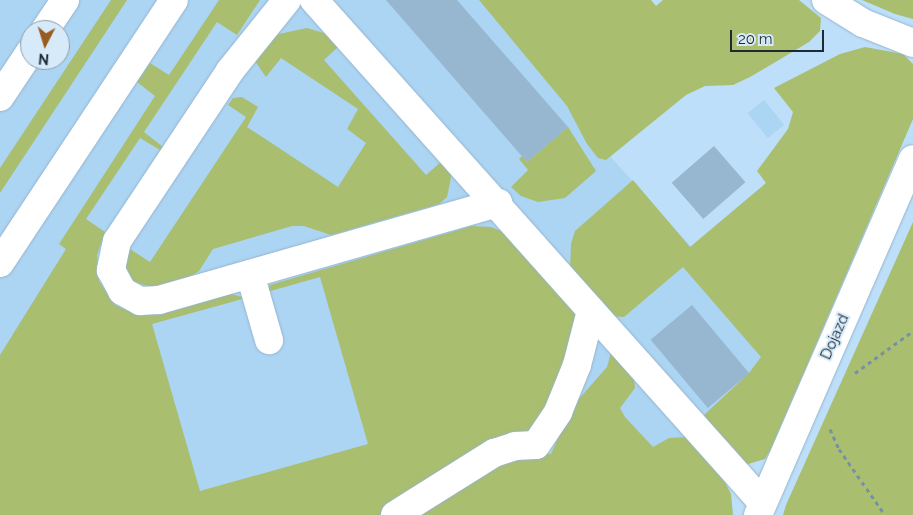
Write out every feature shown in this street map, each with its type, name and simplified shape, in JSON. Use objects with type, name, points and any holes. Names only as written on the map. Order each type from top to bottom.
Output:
[{"type":"street","points":[[52,20],[65,0]]},
{"type":"street","points":[[0,263],[174,0]]},
{"type":"street","points":[[287,0],[230,71],[117,241],[111,256],[112,274],[118,287],[128,295],[146,302],[498,203]]},
{"type":"street","points":[[826,0],[863,23],[913,43]]},
{"type":"street","points":[[326,4],[760,508]]},
{"type":"street","points":[[0,97],[20,67]]},
{"type":"street","name":"Dojazd","points":[[760,508],[913,159]]},
{"type":"street","points":[[250,274],[269,340]]},
{"type":"street","points":[[395,515],[494,453],[515,446],[536,445],[558,412],[577,365],[591,311]]},
{"type":"path","points":[[853,378],[857,370],[913,331]]},
{"type":"path","points":[[833,422],[829,430],[839,449],[885,515]]},
{"type":"shaded area","points":[[0,0],[494,0],[608,154],[773,338],[711,515],[0,515]]},
{"type":"shaded area","points":[[764,100],[784,125],[768,138],[748,113]]},
{"type":"green space","points":[[111,0],[127,0],[0,193],[0,168],[65,70],[70,70],[70,62]]},
{"type":"green space","points":[[219,0],[260,0],[237,35],[217,22],[144,132],[163,147],[160,150],[140,138],[86,219],[105,232],[97,255],[99,281],[115,305],[126,310],[159,315],[231,294],[246,298],[152,324],[200,491],[368,444],[320,277],[267,292],[270,285],[472,226],[491,227],[506,233],[578,310],[553,399],[528,433],[494,443],[380,515],[0,515],[0,355],[66,249],[59,244],[155,96],[137,82],[150,63],[169,75]]},
{"type":"green space","points":[[479,0],[651,0],[656,6],[663,0],[799,0],[821,18],[820,31],[809,42],[733,85],[705,86],[686,95],[606,160],[598,158],[587,144],[567,106]]},
{"type":"green space","points":[[862,0],[913,0],[913,19],[895,14]]},
{"type":"green space","points":[[307,28],[327,34],[340,45],[324,60],[426,175],[442,161],[452,173],[447,197],[439,204],[331,235],[304,226],[292,226],[213,249],[199,271],[191,276],[152,287],[134,282],[125,266],[130,249],[150,262],[246,117],[228,105],[233,98],[242,97],[258,107],[247,127],[338,187],[366,143],[347,129],[358,109],[281,58],[266,77],[255,61],[267,42],[279,34]]},
{"type":"green space","points":[[865,47],[903,54],[913,64],[913,119],[771,449],[765,459],[745,465],[705,421],[704,415],[749,373],[761,357],[683,267],[624,317],[609,316],[570,269],[571,244],[575,231],[633,180],[690,247],[766,183],[757,171],[788,129],[793,112],[774,88],[840,54]]},
{"type":"green space","points":[[568,127],[596,171],[565,198],[538,202],[521,196],[511,187],[528,170],[519,159],[522,156],[527,162]]},
{"type":"green space","points":[[913,222],[913,515],[783,515],[786,505]]},
{"type":"green space","points":[[612,349],[633,371],[635,388],[620,408],[625,417],[653,447],[669,438],[687,437],[725,482],[731,494],[733,515],[409,515],[471,475],[528,453],[551,454],[571,408],[607,367]]},
{"type":"building","points":[[386,0],[457,0],[568,127],[527,162]]},
{"type":"building","points":[[714,146],[745,182],[703,219],[672,183]]},
{"type":"building","points":[[692,305],[749,373],[708,408],[651,340]]}]
